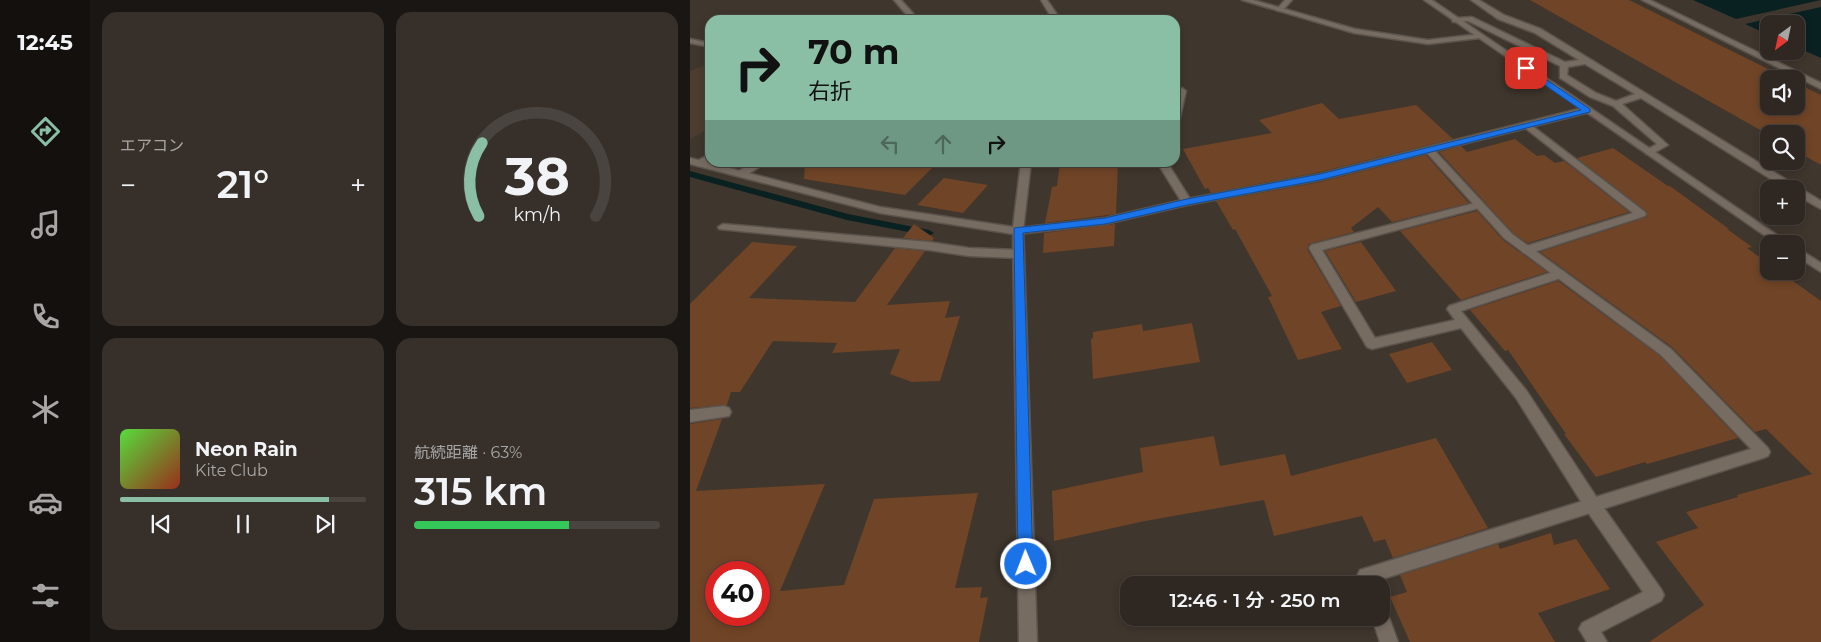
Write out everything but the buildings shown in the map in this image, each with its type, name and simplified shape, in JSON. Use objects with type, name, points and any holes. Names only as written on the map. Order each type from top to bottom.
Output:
[{"type":"street","points":[[897,0],[910,15]]},
{"type":"street","points":[[1044,0],[1053,15]]},
{"type":"street","points":[[1245,0],[1354,31],[1428,42],[1480,36]]},
{"type":"street","points":[[1280,10],[1289,0]]},
{"type":"street","points":[[1427,0],[1772,235]]},
{"type":"street","points":[[1474,0],[1501,17],[1538,31],[1779,180]]},
{"type":"street","points":[[1645,0],[1821,85]]},
{"type":"street","points":[[1456,20],[1469,19],[1564,65],[1587,61]]},
{"type":"street","points":[[690,41],[705,44]]},
{"type":"street","points":[[1564,65],[1564,76],[1593,95],[1616,104],[1663,145],[1649,152]]},
{"type":"street","points":[[1180,101],[1182,92]]},
{"type":"street","points":[[1616,104],[1626,98],[1643,95]]},
{"type":"street","points":[[714,167],[880,210],[1018,230],[1105,221],[1187,202],[1320,177],[1587,110]]},
{"type":"street","points":[[1526,250],[1641,214],[1527,125]]},
{"type":"street","points":[[1366,576],[1763,452],[1666,352],[1508,236],[1428,150]]},
{"type":"street","points":[[741,174],[753,167]]},
{"type":"street","points":[[1025,167],[1018,230],[1018,254],[1028,642]]},
{"type":"street","points":[[1165,167],[1187,202]]},
{"type":"street","points":[[1805,196],[1821,206]]},
{"type":"street","points":[[1462,323],[1372,344],[1315,248],[1479,205]]},
{"type":"street","points":[[723,227],[929,246],[969,252],[1018,254]]},
{"type":"street","points":[[1805,257],[1821,268]]},
{"type":"street","points":[[1560,274],[1453,310],[1521,394],[1593,506],[1654,595],[1588,629],[1598,642]]},
{"type":"street","points":[[690,416],[724,412]]},
{"type":"street","points":[[1384,626],[1390,642]]},
{"type":"shaded area","points":[[705,65],[705,131],[690,139],[690,71]]},
{"type":"water","points":[[1693,0],[1821,0],[1736,19]]},
{"type":"water","points":[[1821,7],[1821,58],[1805,51],[1805,15],[1785,15]]},
{"type":"water","points":[[1760,21],[1760,31],[1745,24]]},
{"type":"waterway","points":[[690,174],[847,217],[929,233]]},
{"type":"route","points":[[1026,564],[1018,230],[1105,221],[1187,202],[1320,177],[1587,110],[1526,68]]}]
